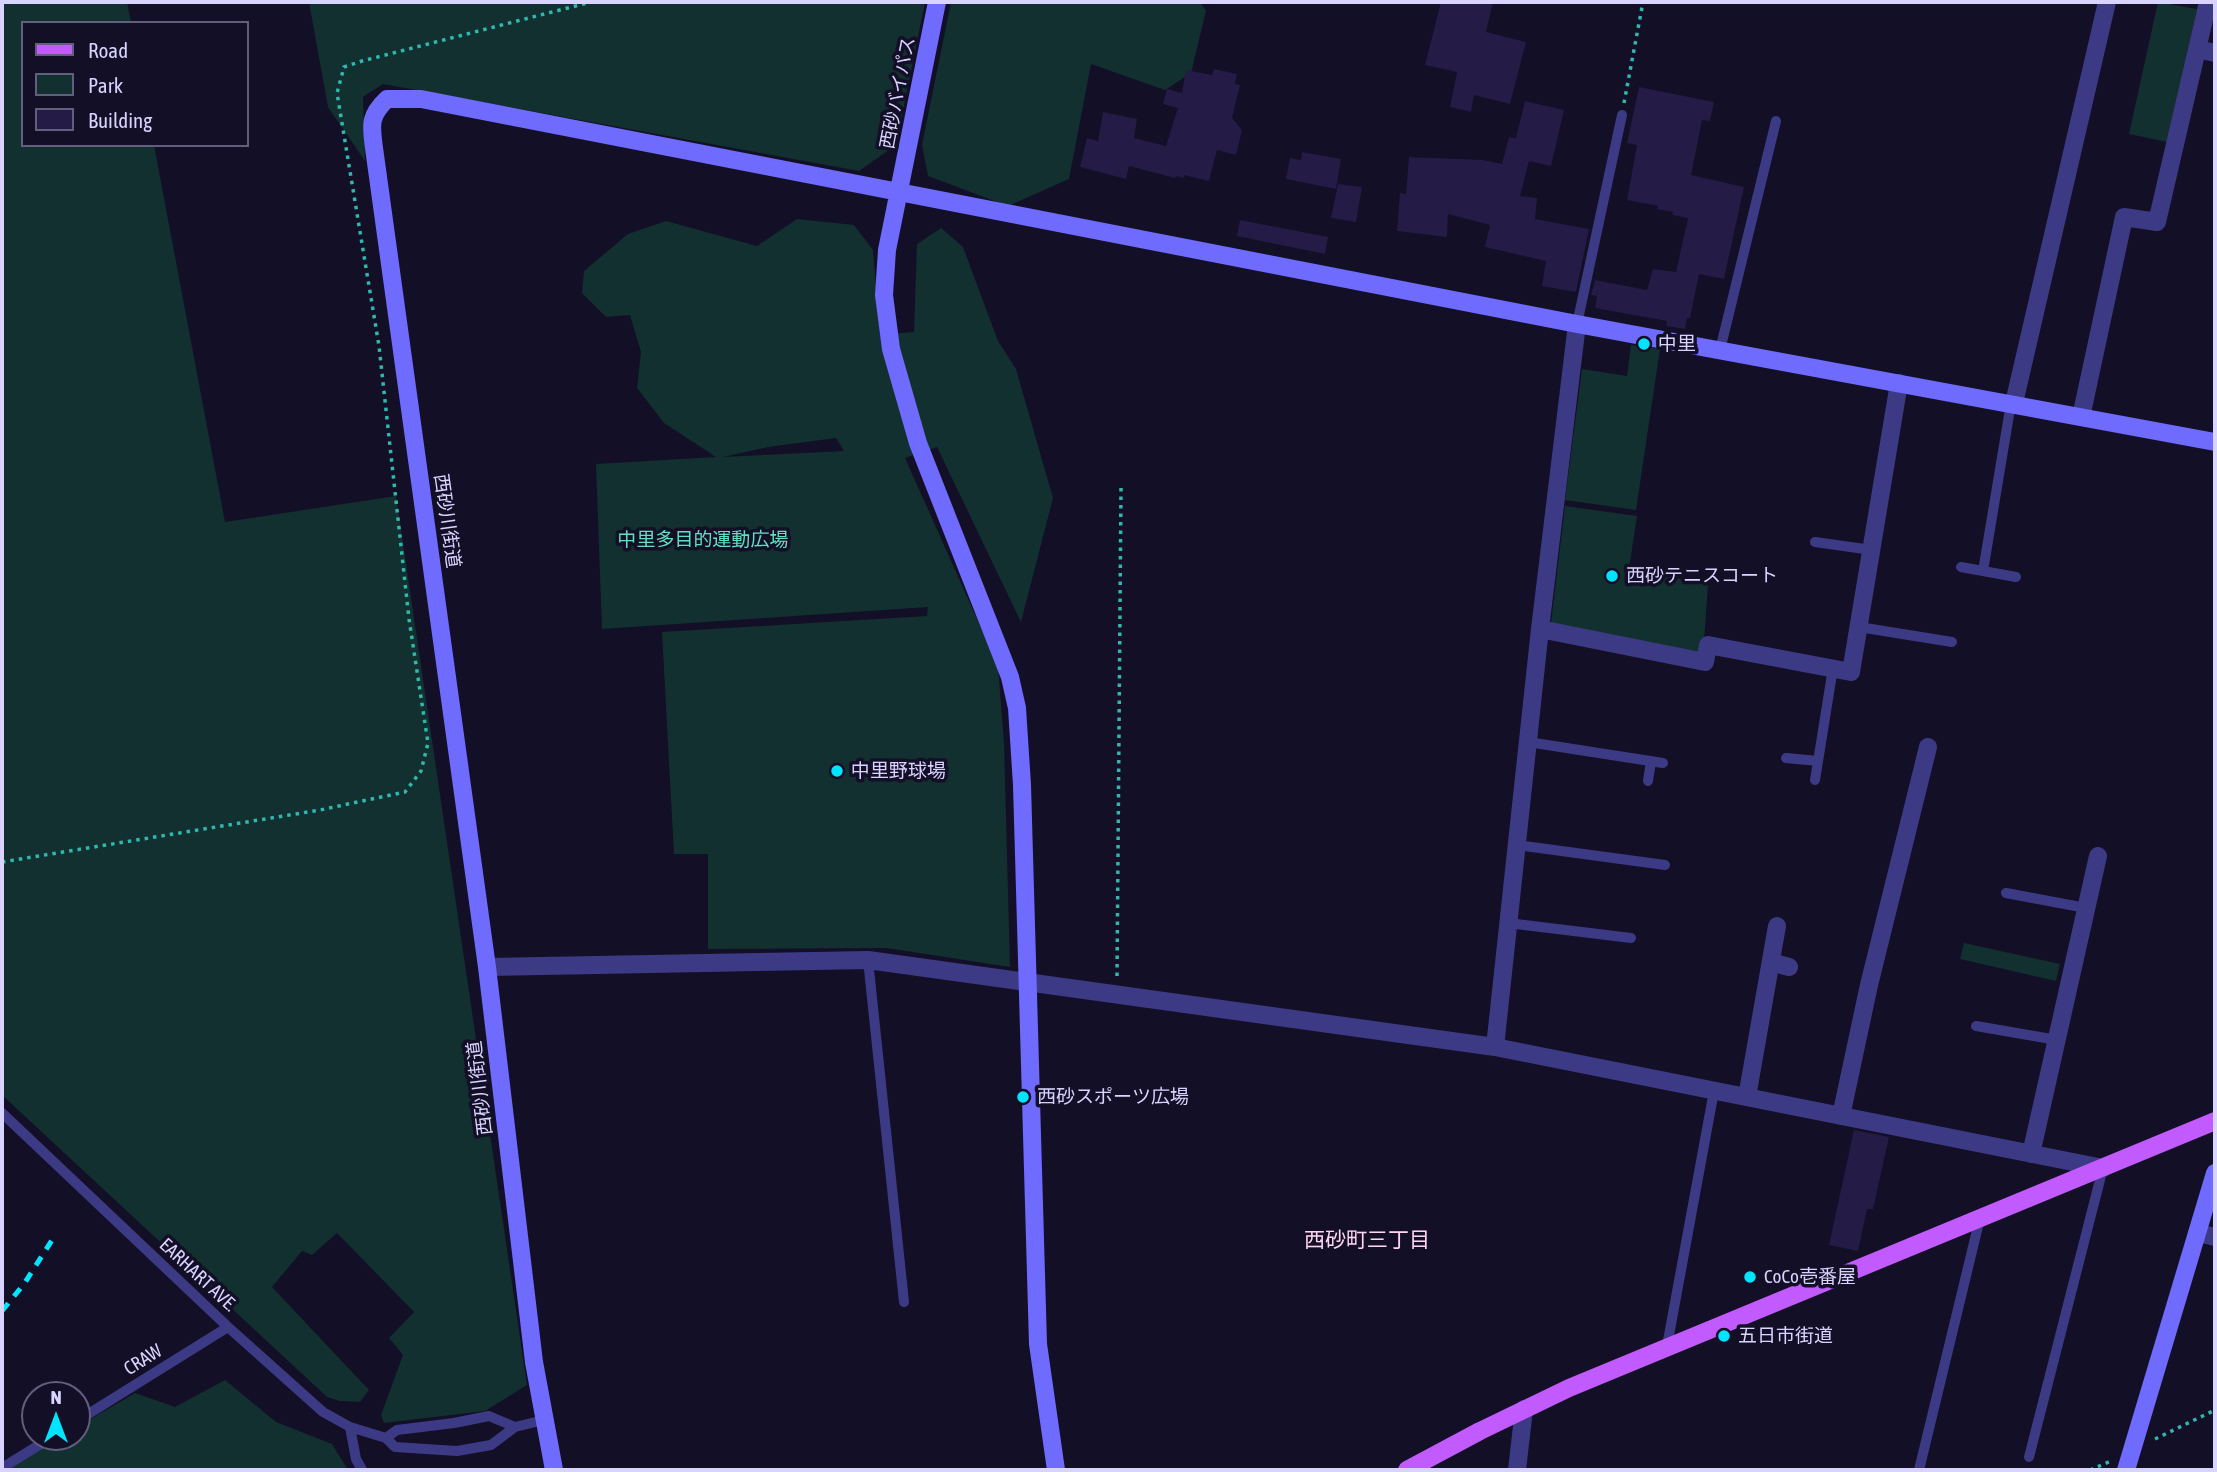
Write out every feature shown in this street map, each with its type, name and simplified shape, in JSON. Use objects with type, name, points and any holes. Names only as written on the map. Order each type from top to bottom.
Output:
[{"type":"main road","points":[[1407,1470],[1524,1409],[1667,1346],[2215,1121]]},
{"type":"street","name":"西砂バイパス","points":[[937,2],[887,250],[885,283],[891,349],[918,443],[1001,650],[1017,708],[1022,785],[1038,1344],[1056,1470]]},
{"type":"street","points":[[2012,403],[2107,2]]},
{"type":"street","points":[[2081,416],[2124,217],[2157,222],[2206,51],[2208,2]]},
{"type":"street","name":"西砂川街道","points":[[554,1470],[534,1362],[487,967],[373,148],[371,124],[376,109],[387,99],[421,99],[1577,324],[2215,442]]},
{"type":"street","points":[[1495,1047],[1540,629],[1577,324]]},
{"type":"street","points":[[1540,629],[1705,662],[1707,645],[1851,672],[1899,383]]},
{"type":"street","points":[[1840,1116],[1869,985],[1928,747]]},
{"type":"street","points":[[2031,1154],[2098,856]]},
{"type":"street","points":[[1747,1097],[1777,926]]},
{"type":"street","points":[[487,967],[868,960],[1495,1047],[2104,1168]]},
{"type":"street","points":[[1771,962],[1789,967]]},
{"type":"street","points":[[2126,1470],[2207,1235],[2215,1173]]},
{"type":"street","points":[[1517,1470],[1524,1409]]},
{"type":"lane","points":[[1577,324],[1622,115]]},
{"type":"lane","points":[[1720,349],[1776,121]]},
{"type":"lane","points":[[1983,571],[2012,403]]},
{"type":"lane","points":[[1815,542],[1872,550]]},
{"type":"lane","points":[[1961,567],[2016,578]]},
{"type":"lane","points":[[1859,627],[1952,642]]},
{"type":"lane","points":[[1815,780],[1833,668]]},
{"type":"lane","points":[[1528,742],[1663,763]]},
{"type":"lane","points":[[1786,758],[1818,761]]},
{"type":"lane","points":[[1648,781],[1651,761]]},
{"type":"lane","points":[[1517,845],[1665,864]]},
{"type":"lane","points":[[2006,893],[2086,908]]},
{"type":"lane","points":[[1508,923],[1631,938]]},
{"type":"lane","points":[[868,960],[904,1302]]},
{"type":"lane","points":[[1976,1026],[2057,1040]]},
{"type":"lane","points":[[1667,1346],[1714,1091]]},
{"type":"lane","name":"EARHART AVE.","points":[[2,1113],[228,1328],[323,1412],[350,1427],[386,1438],[396,1447],[457,1451],[491,1445],[515,1427],[544,1420]]},
{"type":"lane","points":[[2029,1457],[2104,1168]]},
{"type":"lane","points":[[1919,1470],[1980,1218]]},
{"type":"lane","name":"CRAW","points":[[91,1412],[228,1328]]},
{"type":"lane","points":[[386,1438],[397,1430],[489,1416],[515,1427]]},
{"type":"lane","points":[[350,1427],[356,1459],[362,1470]]},
{"type":"lane","points":[[2,1468],[29,1451]]},
{"type":"path","points":[[2,862],[320,810],[405,792],[421,771],[428,744],[409,619],[379,346],[337,93],[340,78],[345,67],[362,61],[591,2]]},
{"type":"path","points":[[1622,115],[1643,2]]},
{"type":"path","points":[[1116,994],[1121,488]]},
{"type":"green space","points":[[2,2],[127,2],[131,21],[21,21],[21,147],[154,147],[225,522],[396,496],[527,1385],[485,1411],[384,1423],[381,1415],[403,1355],[389,1338],[414,1312],[337,1233],[312,1255],[302,1251],[272,1287],[369,1390],[360,1402],[327,1397],[2,1095]]},
{"type":"green space","points":[[309,2],[925,2],[896,145],[859,171],[383,84],[363,97],[365,161],[328,107]]},
{"type":"green space","points":[[951,2],[1200,2],[1206,11],[1191,73],[1165,90],[1091,64],[1069,179],[1008,206],[928,176],[922,145]]},
{"type":"green space","points":[[2158,2],[2197,9],[2167,142],[2129,134]]},
{"type":"green space","name":"中里多目的運動広場","points":[[797,219],[854,225],[873,250],[880,335],[914,332],[917,244],[941,228],[963,247],[998,341],[1016,369],[1053,498],[1021,622],[937,447],[905,458],[998,666],[1004,743],[1010,967],[887,948],[708,949],[708,854],[674,854],[662,632],[927,616],[928,607],[602,629],[596,464],[716,457],[664,423],[637,388],[641,352],[630,315],[606,317],[582,293],[584,271],[628,234],[666,221],[757,246]],"holes":[[[836,438],[844,451],[723,457],[768,447]]]},
{"type":"green space","points":[[1631,345],[1660,349],[1636,510],[1565,500],[1582,369],[1627,376]]},
{"type":"green space","name":"西砂テニスコート","points":[[1565,506],[1637,516],[1629,569],[1708,584],[1703,656],[1551,623]]},
{"type":"green space","points":[[1964,943],[2060,964],[2056,981],[1960,959]]},
{"type":"green space","points":[[225,1380],[276,1422],[332,1444],[348,1470],[2,1470],[35,1451],[91,1451],[91,1419],[135,1393],[175,1407]]},
{"type":"building","points":[[1441,2],[1493,2],[1486,32],[1526,42],[1510,104],[1474,95],[1471,112],[1450,107],[1457,72],[1425,65]]},
{"type":"building","points":[[1214,69],[1237,74],[1235,84],[1240,85],[1232,118],[1242,130],[1236,155],[1217,150],[1209,181],[1184,175],[1184,178],[1175,178],[1129,166],[1126,179],[1080,167],[1087,138],[1098,141],[1103,112],[1137,119],[1134,138],[1166,146],[1178,108],[1163,104],[1167,89],[1182,93],[1186,70],[1212,75]]},
{"type":"building","points":[[1639,87],[1714,102],[1710,121],[1702,120],[1691,175],[1744,187],[1724,279],[1699,274],[1690,318],[1687,318],[1685,329],[1666,326],[1667,321],[1595,308],[1597,296],[1591,295],[1595,280],[1647,290],[1653,269],[1676,272],[1688,218],[1657,209],[1658,206],[1627,200],[1637,145],[1627,143]]},
{"type":"building","points":[[1525,101],[1564,110],[1551,166],[1529,161],[1520,196],[1537,198],[1535,219],[1589,229],[1576,292],[1542,286],[1546,261],[1485,247],[1490,225],[1448,214],[1447,237],[1397,231],[1400,193],[1406,194],[1409,157],[1483,160],[1502,164],[1509,137],[1516,138]]},
{"type":"building","points":[[1302,152],[1341,159],[1336,189],[1286,179],[1290,158],[1301,160]]},
{"type":"building","points":[[1338,184],[1362,187],[1356,222],[1331,218]]},
{"type":"building","points":[[1240,220],[1328,237],[1325,254],[1237,236]]},
{"type":"building","points":[[1854,1130],[1889,1137],[1873,1209],[1867,1209],[1858,1251],[1829,1245]]},
{"type":"railway","points":[[2,1311],[24,1284],[54,1237]]},
{"type":"place","name":"中里","points":[[1644,344]]},
{"type":"place","name":"西砂テニスコート","points":[[1612,576]]},
{"type":"place","name":"中里野球場","points":[[837,771]]},
{"type":"place","name":"西砂スポーツ広場","points":[[1023,1097]]},
{"type":"place","name":"CoCo壱番屋","points":[[1750,1277]]},
{"type":"place","name":"五日市街道","points":[[1724,1336]]},
{"type":"district","name":"西砂町三丁目","points":[[1367,1240]]}]
